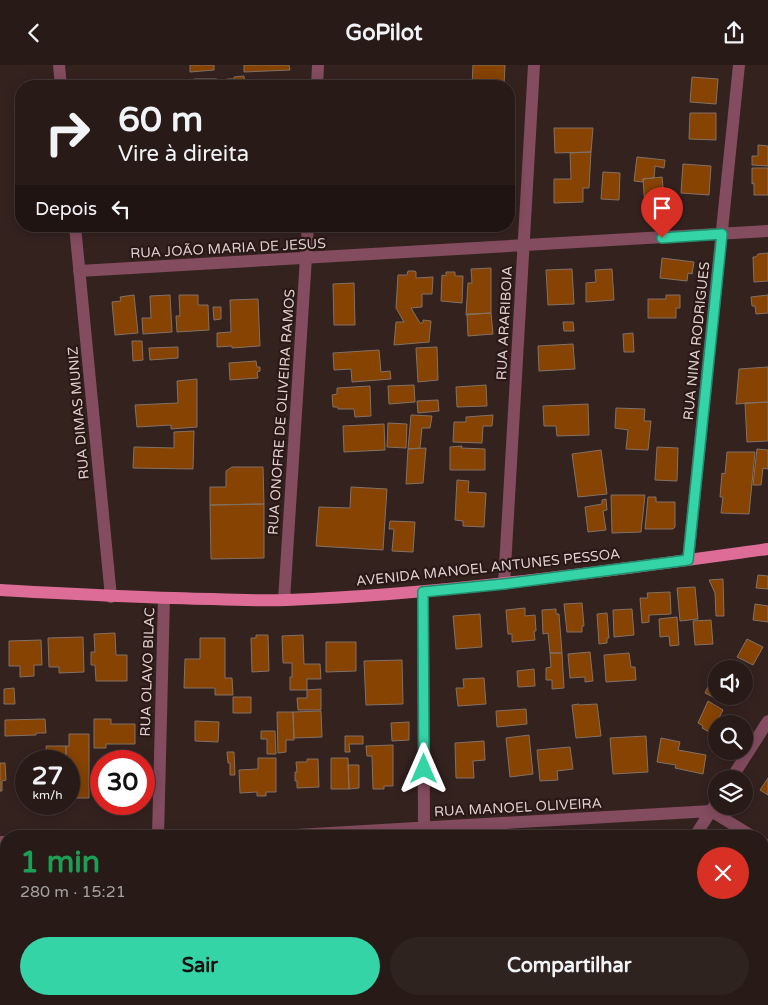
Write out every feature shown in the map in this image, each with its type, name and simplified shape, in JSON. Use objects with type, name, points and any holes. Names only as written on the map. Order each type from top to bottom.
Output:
[{"type":"main road","name":"AVENIDA MANOEL ANTUNES PESSOA","points":[[0,590],[110,597],[284,600],[423,592],[504,584],[768,549]]},
{"type":"street","points":[[59,65],[60,80]]},
{"type":"street","points":[[317,80],[318,65]]},
{"type":"street","name":"RUA ARARIBOIA","points":[[504,584],[534,65]]},
{"type":"street","name":"RUA NINA RODRIGUES","points":[[688,560],[739,65]]},
{"type":"street","name":"RUA JOÃO MARIA DE JESUS","points":[[79,271],[768,231]]},
{"type":"street","name":"RUA DIMAS MUNIZ","points":[[76,232],[110,597]]},
{"type":"street","name":"RUA ONOFRE DE OLIVEIRA RAMOS","points":[[284,600],[308,232]]},
{"type":"street","points":[[421,830],[423,592]]},
{"type":"street","name":"RUA OLAVO BILAC","points":[[158,830],[164,598]]},
{"type":"street","points":[[738,770],[768,721]]},
{"type":"street","name":"RUA MANOEL OLIVEIRA","points":[[444,830],[708,808]]},
{"type":"street","points":[[699,830],[709,815]]},
{"type":"street","points":[[724,815],[744,830]]},
{"type":"building","points":[[190,65],[214,65],[214,70],[190,72]]},
{"type":"building","points":[[244,65],[289,65],[290,70],[244,72]]},
{"type":"building","points":[[473,65],[505,65],[504,80],[472,80]]},
{"type":"building","points":[[244,76],[244,80],[227,80],[234,79],[234,77]]},
{"type":"building","points":[[692,77],[718,79],[716,104],[690,102]]},
{"type":"building","points":[[194,79],[217,79],[217,80]]},
{"type":"building","points":[[690,113],[716,113],[716,140],[689,139]]},
{"type":"building","points":[[554,128],[593,128],[591,152],[555,153]]},
{"type":"building","points":[[758,145],[768,146],[768,166],[752,165],[752,156],[758,156]]},
{"type":"building","points":[[591,152],[589,188],[583,188],[583,202],[554,203],[554,179],[571,179],[570,153]]},
{"type":"building","points":[[637,157],[665,160],[664,168],[655,166],[654,178],[643,179],[643,182],[634,181]]},
{"type":"building","points":[[683,164],[711,166],[709,195],[681,193]]},
{"type":"building","points":[[752,168],[768,168],[768,195],[754,195]]},
{"type":"building","points":[[603,172],[620,173],[619,200],[601,199]]},
{"type":"building","points":[[662,177],[664,197],[654,198],[655,207],[645,207],[643,179]]},
{"type":"building","points":[[768,253],[768,281],[754,282],[753,257],[756,257],[758,254]]},
{"type":"building","points":[[662,258],[694,262],[692,274],[688,273],[687,281],[660,278]]},
{"type":"building","points":[[491,268],[491,313],[466,315],[468,283],[472,283],[471,269]]},
{"type":"building","points":[[572,269],[574,304],[548,305],[546,270]]},
{"type":"building","points":[[612,269],[614,300],[586,302],[586,283],[596,282],[595,270]]},
{"type":"building","points":[[408,271],[415,271],[416,278],[433,277],[432,294],[422,294],[422,307],[411,308],[420,323],[423,323],[423,320],[431,321],[429,342],[394,345],[396,322],[404,322],[396,308],[398,275],[407,275]]},
{"type":"building","points":[[446,272],[455,272],[455,276],[463,276],[462,303],[441,301],[442,275],[446,276]]},
{"type":"building","points":[[354,283],[355,325],[334,325],[333,284]]},
{"type":"building","points":[[134,295],[138,333],[115,335],[112,302],[121,301],[120,297]]},
{"type":"building","points":[[170,295],[172,332],[143,334],[142,318],[151,318],[150,296]]},
{"type":"building","points":[[179,295],[198,295],[198,305],[208,305],[209,330],[177,332],[176,316],[180,316]]},
{"type":"building","points":[[666,295],[680,295],[680,308],[676,308],[676,318],[648,318],[648,299],[666,299]]},
{"type":"building","points":[[768,295],[768,313],[756,314],[755,306],[752,306],[751,297]]},
{"type":"building","points":[[258,299],[260,346],[217,347],[217,333],[231,332],[230,300]]},
{"type":"building","points":[[213,307],[221,307],[221,319],[214,320]]},
{"type":"building","points":[[491,313],[493,334],[468,336],[467,314]]},
{"type":"building","points":[[563,322],[573,322],[574,331],[564,331]]},
{"type":"building","points":[[633,333],[634,352],[624,352],[623,334]]},
{"type":"building","points":[[132,341],[142,341],[143,360],[133,361]]},
{"type":"building","points":[[573,344],[575,369],[539,371],[538,346]]},
{"type":"building","points":[[178,347],[178,358],[150,360],[149,348]]},
{"type":"building","points":[[437,347],[438,380],[418,382],[416,348]]},
{"type":"building","points":[[379,350],[381,372],[390,371],[391,379],[352,382],[351,369],[334,370],[333,353]]},
{"type":"building","points":[[256,361],[257,367],[260,367],[260,371],[257,372],[258,378],[230,380],[229,363]]},
{"type":"building","points":[[768,367],[768,402],[736,404],[739,369]]},
{"type":"building","points":[[197,379],[197,427],[171,429],[171,425],[137,427],[135,405],[178,403],[177,381]]},
{"type":"building","points":[[414,385],[415,402],[389,404],[388,386]]},
{"type":"building","points":[[486,385],[487,406],[457,407],[456,387]]},
{"type":"building","points":[[370,386],[371,416],[355,417],[354,409],[338,409],[338,407],[333,407],[332,395],[337,394],[337,388]]},
{"type":"building","points":[[438,400],[439,411],[418,413],[417,401]]},
{"type":"building","points":[[768,402],[768,441],[747,442],[745,403]]},
{"type":"building","points":[[588,404],[589,435],[557,436],[556,426],[544,426],[543,406]]},
{"type":"building","points":[[616,408],[645,409],[644,421],[651,421],[648,450],[626,449],[628,430],[615,428]]},
{"type":"building","points":[[411,415],[432,416],[430,428],[422,428],[420,448],[408,449]]},
{"type":"building","points":[[493,415],[492,426],[483,426],[482,443],[453,442],[454,422],[466,422],[466,417]]},
{"type":"building","points":[[388,423],[407,424],[406,448],[387,447]]},
{"type":"building","points":[[384,424],[385,450],[344,452],[343,426]]},
{"type":"building","points":[[194,431],[193,469],[133,468],[134,447],[174,448],[174,432]]},
{"type":"building","points":[[462,446],[461,448],[485,449],[485,470],[450,470],[450,447]]},
{"type":"building","points":[[657,447],[678,448],[677,481],[655,480]]},
{"type":"building","points":[[426,448],[423,483],[406,484],[408,449]]},
{"type":"building","points":[[757,449],[768,450],[768,469],[763,468],[761,485],[753,485]]},
{"type":"building","points":[[601,450],[607,494],[578,497],[572,454]]},
{"type":"building","points":[[727,452],[755,452],[749,514],[721,513],[723,497],[720,497],[722,473],[725,474]]},
{"type":"building","points":[[232,467],[263,467],[264,504],[210,505],[210,487],[226,487],[226,471]]},
{"type":"building","points":[[457,480],[469,481],[468,492],[486,493],[484,527],[463,526],[463,521],[455,520]]},
{"type":"building","points":[[351,487],[387,489],[383,550],[316,546],[319,507],[350,508]]},
{"type":"building","points":[[611,495],[645,495],[641,532],[612,533]]},
{"type":"building","points":[[648,497],[656,497],[656,502],[675,502],[675,527],[673,529],[645,529]]},
{"type":"building","points":[[606,499],[607,510],[603,511],[606,530],[588,532],[585,507],[602,504],[602,500]]},
{"type":"building","points":[[264,504],[264,558],[211,559],[210,505]]},
{"type":"building","points":[[390,521],[415,522],[413,552],[392,551],[394,529],[389,529]]},
{"type":"building","points":[[758,575],[768,576],[768,589],[756,588]]},
{"type":"building","points":[[723,579],[724,616],[716,616],[715,593],[709,580]]},
{"type":"building","points":[[695,587],[698,619],[680,621],[677,588]]},
{"type":"building","points":[[670,592],[671,614],[649,615],[649,622],[642,623],[640,598],[648,598],[647,593]]},
{"type":"building","points":[[582,603],[584,626],[582,626],[582,632],[567,632],[564,604]]},
{"type":"building","points":[[755,604],[768,606],[768,622],[753,620]]},
{"type":"building","points":[[525,608],[525,616],[535,615],[535,640],[512,642],[512,634],[508,634],[506,610]]},
{"type":"building","points":[[556,609],[556,614],[559,614],[562,653],[550,653],[548,633],[543,634],[542,610]]},
{"type":"building","points":[[632,609],[634,635],[614,637],[613,610]]},
{"type":"building","points":[[607,613],[609,638],[607,638],[607,643],[599,644],[597,614]]},
{"type":"building","points":[[480,614],[482,647],[456,649],[453,616]]},
{"type":"building","points":[[677,617],[679,645],[670,646],[669,636],[660,637],[659,619]]},
{"type":"building","points":[[711,620],[713,644],[695,645],[693,621]]},
{"type":"building","points":[[115,633],[116,655],[127,655],[127,681],[96,681],[95,665],[91,665],[91,652],[95,652],[94,634]]},
{"type":"building","points":[[256,635],[268,635],[269,671],[252,672],[251,638],[256,638]]},
{"type":"building","points":[[303,635],[304,664],[320,664],[321,679],[307,679],[307,690],[290,690],[292,663],[283,663],[282,636]]},
{"type":"building","points":[[83,637],[84,672],[59,673],[59,667],[49,667],[48,638]]},
{"type":"building","points":[[200,638],[225,638],[225,678],[232,678],[233,695],[215,695],[215,688],[184,688],[185,659],[200,659]]},
{"type":"building","points":[[747,639],[763,647],[753,665],[753,660],[743,660],[737,657]]},
{"type":"building","points":[[41,640],[42,665],[34,665],[34,676],[20,677],[20,666],[9,666],[9,641]]},
{"type":"building","points":[[326,642],[356,642],[356,671],[326,672]]},
{"type":"building","points":[[590,652],[593,681],[585,682],[585,677],[570,678],[568,654]]},
{"type":"building","points":[[550,653],[562,653],[564,688],[552,689],[552,680],[546,680],[546,668],[551,667]]},
{"type":"building","points":[[629,653],[631,667],[635,667],[636,680],[606,682],[604,655]]},
{"type":"building","points":[[402,660],[403,704],[366,705],[364,661]]},
{"type":"building","points":[[534,669],[535,686],[518,687],[517,671]]},
{"type":"building","points":[[484,678],[486,704],[458,706],[456,688],[464,688],[463,679]]},
{"type":"building","points":[[14,688],[15,704],[4,704],[4,689]]},
{"type":"building","points":[[321,689],[321,710],[298,710],[297,698],[307,698],[307,690]]},
{"type":"building","points":[[233,697],[251,697],[251,713],[233,713]]},
{"type":"building","points":[[708,701],[708,705],[715,705],[723,710],[720,715],[708,715],[708,731],[698,723]]},
{"type":"building","points":[[597,704],[601,736],[576,738],[572,705]]},
{"type":"building","points":[[526,709],[527,724],[497,727],[496,711]]},
{"type":"building","points":[[321,711],[322,737],[294,738],[293,712]]},
{"type":"building","points":[[277,712],[293,712],[294,740],[286,740],[286,752],[278,753]]},
{"type":"building","points":[[45,719],[46,733],[5,736],[5,720]]},
{"type":"building","points":[[94,719],[111,719],[111,724],[135,724],[135,744],[106,744],[106,748],[94,748]]},
{"type":"building","points":[[195,721],[219,722],[218,742],[195,741]]},
{"type":"building","points":[[409,722],[409,740],[392,741],[391,723]]},
{"type":"building","points":[[261,731],[275,731],[276,754],[267,754],[267,739],[261,739]]},
{"type":"building","points":[[69,734],[89,734],[89,798],[80,798],[80,750],[66,750],[66,746],[69,746]]},
{"type":"building","points":[[529,735],[533,774],[510,777],[506,738]]},
{"type":"building","points":[[345,736],[363,736],[363,744],[349,744],[350,752],[345,752]]},
{"type":"building","points":[[646,736],[648,772],[613,774],[610,738]]},
{"type":"building","points":[[661,738],[680,742],[678,750],[706,755],[703,774],[675,768],[676,765],[657,762]]},
{"type":"building","points":[[484,741],[485,760],[473,761],[474,778],[456,778],[455,743]]},
{"type":"building","points":[[393,745],[393,786],[384,786],[384,789],[373,789],[372,756],[367,756],[366,746]]},
{"type":"building","points":[[46,746],[66,746],[66,750],[46,750]]},
{"type":"building","points":[[570,747],[573,769],[557,771],[558,780],[540,781],[537,750]]},
{"type":"building","points":[[227,752],[234,752],[235,775],[230,775],[230,763],[228,763]]},
{"type":"building","points":[[258,758],[276,758],[276,792],[266,792],[266,796],[257,796],[257,792],[240,793],[239,770],[258,769]]},
{"type":"building","points":[[331,758],[348,758],[349,789],[331,789]]},
{"type":"building","points":[[307,759],[318,759],[319,787],[297,788],[297,781],[295,781],[295,772],[297,772],[296,762],[307,762]]},
{"type":"building","points":[[0,763],[5,763],[6,780],[2,781],[2,791],[0,791]]},
{"type":"building","points":[[348,765],[359,765],[359,788],[349,789]]},
{"type":"building","points":[[768,778],[768,795],[760,790]]},
{"type":"route","points":[[424,769],[423,592],[504,584],[688,560],[722,234],[662,238]]}]
